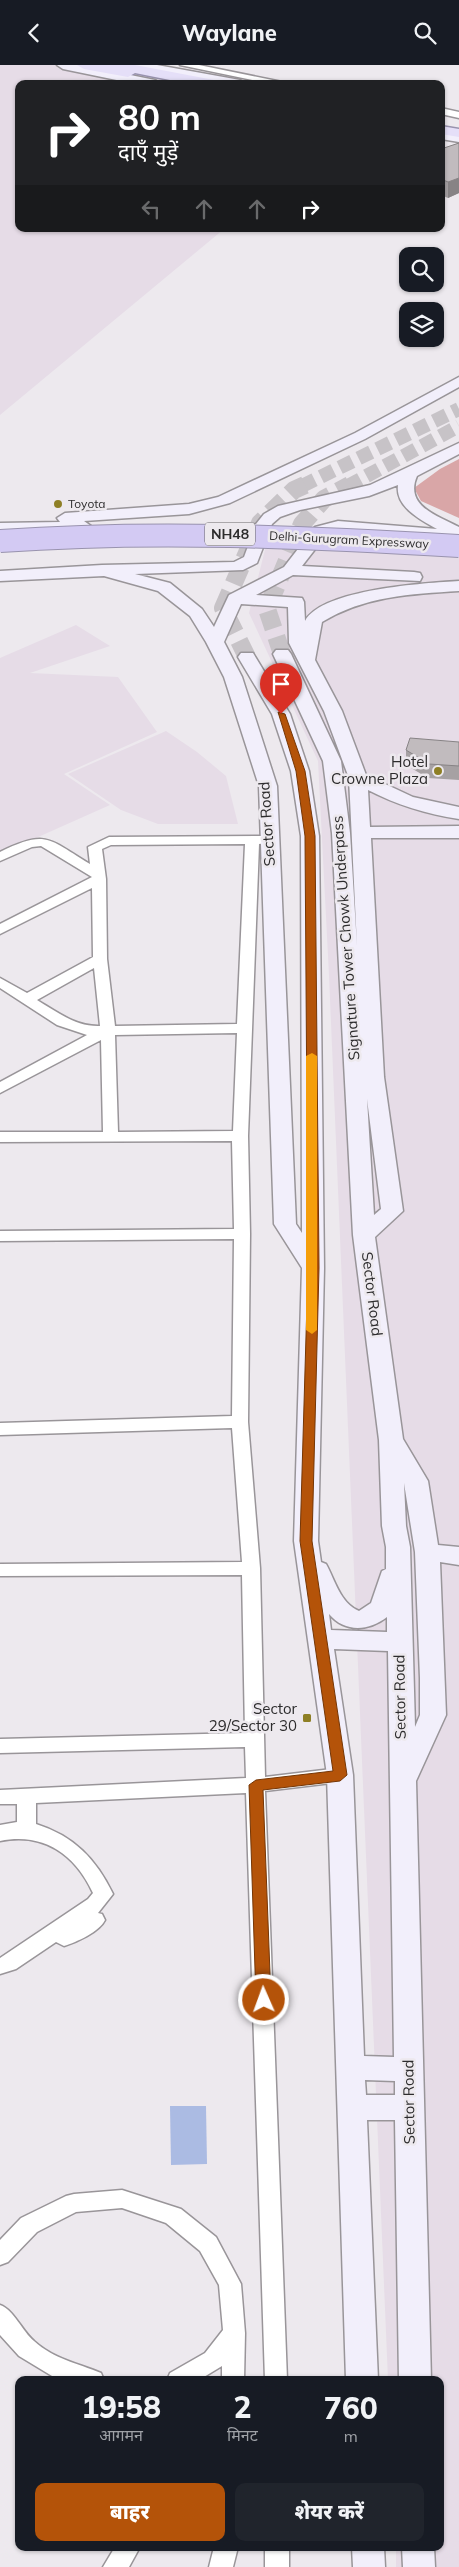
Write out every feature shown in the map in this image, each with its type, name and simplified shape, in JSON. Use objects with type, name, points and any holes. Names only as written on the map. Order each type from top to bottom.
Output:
[{"type":"highway","name":"Delhi-Gurugram Expressway","points":[[0,541],[60,536],[206,533],[459,546]]},
{"type":"highway","name":"Delhi-Gurugram Expressway","points":[[0,557],[93,551],[221,550],[459,563]]},
{"type":"main road","points":[[63,65],[145,71],[177,71],[221,80]]},
{"type":"main road","points":[[84,65],[145,71]]},
{"type":"main road","points":[[113,65],[193,80]]},
{"type":"main road","points":[[445,121],[459,123]]},
{"type":"main road","points":[[445,126],[459,128]]},
{"type":"main road","points":[[445,131],[459,133]]},
{"type":"main road","points":[[445,136],[459,139]]},
{"type":"main road","points":[[0,523],[189,509],[224,500],[360,436],[459,381]]},
{"type":"main road","points":[[337,499],[310,499],[286,492],[283,485],[347,451],[360,436]]},
{"type":"main road","points":[[0,576],[102,570],[243,566],[251,560],[264,523],[273,515],[290,508],[363,493],[411,473],[459,448]]},
{"type":"main road","points":[[411,473],[405,488],[406,496],[414,508],[459,534]]},
{"type":"main road","points":[[0,527],[123,526],[262,529]]},
{"type":"main road","points":[[215,642],[235,599],[290,570],[321,530],[332,527],[459,534]]},
{"type":"main road","name":"Sector Road","points":[[102,570],[164,587],[196,613],[215,642],[233,677],[268,786],[261,840],[285,1224],[313,1268]]},
{"type":"main road","points":[[290,570],[459,579]]},
{"type":"main road","points":[[308,661],[314,620],[332,607],[358,597],[389,591],[459,586]]},
{"type":"main road","name":"Sector Road","points":[[235,599],[296,602],[298,643],[333,711],[358,778],[374,1077],[392,1211],[364,1235],[391,1440],[394,1526],[398,1547],[415,2376]]},
{"type":"main road","name":"Signature Tower Chowk Underpass","points":[[282,654],[332,761],[340,833],[364,1235]]},
{"type":"main road","name":"Signature Tower Chowk Underpass","points":[[246,657],[259,682],[281,714],[300,771],[310,836],[313,1268]]},
{"type":"main road","points":[[358,778],[400,800],[430,811],[459,813]]},
{"type":"main road","points":[[361,833],[459,832]]},
{"type":"main road","points":[[313,1268],[306,1541],[340,1775],[362,2376]]},
{"type":"main road","points":[[391,1440],[407,1463],[416,1481],[427,1552],[433,1715],[402,1785]]},
{"type":"main road","points":[[306,1541],[319,1574],[337,1609],[345,1616],[357,1619],[367,1618],[382,1608],[398,1547]]},
{"type":"main road","points":[[427,1552],[459,1557]]},
{"type":"main road","points":[[320,1639],[399,1642]]},
{"type":"main road","points":[[351,2067],[408,2070]]},
{"type":"main road","points":[[352,2108],[409,2107]]},
{"type":"main road","points":[[368,2551],[369,2567]]},
{"type":"main road","points":[[418,2551],[419,2567]]},
{"type":"street","points":[[177,71],[254,80]]},
{"type":"street","points":[[445,112],[459,115]]},
{"type":"street","points":[[111,1137],[108,1030],[100,959],[98,876],[94,847],[109,841],[261,840],[244,1028],[240,1136],[242,1234],[240,1422],[250,1569],[276,2376]]},
{"type":"street","points":[[0,857],[29,843],[44,841],[98,876]]},
{"type":"street","points":[[0,930],[98,876]]},
{"type":"street","points":[[28,999],[100,959]]},
{"type":"street","points":[[0,981],[73,1027],[89,1031],[244,1028]]},
{"type":"street","points":[[0,1088],[108,1030]]},
{"type":"street","points":[[0,1137],[240,1136]]},
{"type":"street","points":[[0,1235],[242,1234]]},
{"type":"street","points":[[0,1429],[240,1422]]},
{"type":"street","points":[[0,1570],[250,1569]]},
{"type":"street","points":[[0,1746],[254,1740]]},
{"type":"street","points":[[0,1797],[256,1785],[340,1775]]},
{"type":"street","points":[[26,1796],[27,1829]]},
{"type":"street","points":[[0,1833],[27,1829],[52,1835],[69,1847],[99,1883],[103,1894],[95,1905],[10,1963],[0,1966]]},
{"type":"street","points":[[0,1976],[95,1920]]},
{"type":"street","points":[[0,2255],[29,2225],[74,2203],[122,2199],[173,2216],[208,2245],[230,2283],[234,2333],[233,2376]]},
{"type":"street","points":[[0,2315],[7,2329],[40,2361],[78,2376]]},
{"type":"street","points":[[185,2376],[213,2360],[234,2333]]},
{"type":"street","points":[[115,2567],[126,2551]]},
{"type":"street","points":[[221,2567],[225,2551]]},
{"type":"street","points":[[277,2551],[277,2567]]},
{"type":"shaded area","points":[[0,65],[100,65],[180,80],[15,80],[15,232],[220,232],[0,415]]},
{"type":"shaded area","points":[[459,459],[459,518],[421,501],[414,488],[440,469]]},
{"type":"shaded area","points":[[267,542],[459,553],[459,2567],[396,2567],[396,2551],[444,2551],[444,2376],[388,2376],[329,975],[318,761],[249,613]]},
{"type":"shaded area","points":[[76,625],[110,646],[30,673],[118,677],[157,732],[64,774],[110,805],[0,854],[0,658]]},
{"type":"shaded area","points":[[166,731],[197,752],[226,776],[238,824],[158,824],[121,810],[68,774]]},
{"type":"water","points":[[170,2106],[206,2106],[207,2164],[171,2165]]},
{"type":"building","points":[[459,143],[459,178],[448,182],[445,181],[445,148]]},
{"type":"building","points":[[410,738],[459,742],[459,766],[429,764],[406,750]]},
{"type":"tunnel","points":[[302,486],[459,409]]},
{"type":"tunnel","points":[[348,486],[459,426]]},
{"type":"tunnel","points":[[247,657],[223,608],[260,523],[294,490],[305,485]]},
{"type":"tunnel","points":[[282,654],[267,609],[302,524],[324,499],[350,485]]},
{"type":"slow traffic","points":[[312,1056],[312,1330]]},
{"type":"place","name":"Toyota","points":[[58,504]]},
{"type":"place","name":"Hotel Crowne Plaza","points":[[438,771]]},
{"type":"place","name":"Sector 29/Sector 30","points":[[307,1718]]},
{"type":"route","points":[[264,2000],[256,1785],[340,1775],[306,1541],[313,1268],[310,836],[300,771],[281,714]]}]
